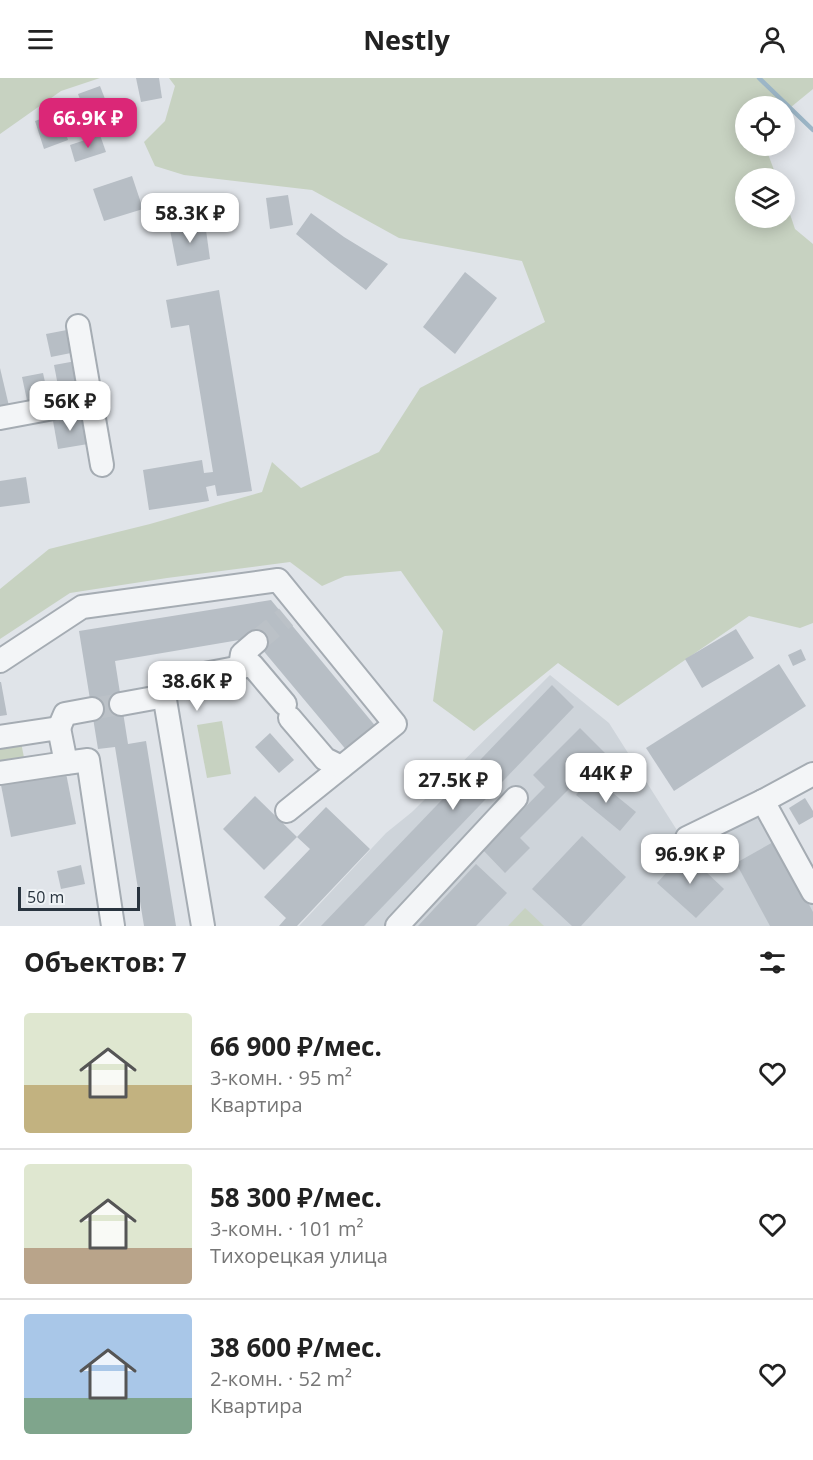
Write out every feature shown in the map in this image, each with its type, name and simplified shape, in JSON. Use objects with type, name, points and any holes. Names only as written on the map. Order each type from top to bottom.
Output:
[{"type":"street","points":[[78,326],[102,465]]},
{"type":"street","points":[[0,418],[91,401]]},
{"type":"street","points":[[0,661],[82,607],[278,580],[293,612],[395,724],[287,811]]},
{"type":"street","points":[[240,667],[242,654],[256,642]]},
{"type":"street","points":[[203,926],[162,682],[252,664],[325,759],[341,767]]},
{"type":"street","points":[[122,704],[165,696]]},
{"type":"street","points":[[66,763],[59,728],[65,714],[92,709]]},
{"type":"street","points":[[0,737],[59,728]]},
{"type":"street","points":[[0,774],[88,760],[113,926]]},
{"type":"street","points":[[687,838],[813,774]]},
{"type":"street","points":[[397,926],[516,798]]},
{"type":"street","points":[[763,801],[813,892]]},
{"type":"shaded area","points":[[550,675],[609,723],[687,846],[767,806],[813,902],[813,926],[299,926],[386,833],[412,812]]},
{"type":"green space","points":[[0,78],[100,78],[61,91],[0,134]]},
{"type":"green space","points":[[169,78],[813,78],[813,89],[795,104],[795,96],[735,96],[735,156],[769,156],[773,168],[735,168],[735,228],[795,228],[813,244],[813,623],[800,628],[749,616],[618,706],[558,663],[474,731],[433,701],[443,631],[401,571],[345,576],[322,586],[290,562],[70,593],[0,639],[0,589],[49,549],[150,524],[262,492],[272,462],[301,488],[379,452],[420,388],[545,322],[522,261],[399,238],[312,190],[184,175],[155,166],[144,142],[165,121],[175,86]]},
{"type":"green space","points":[[222,721],[231,774],[207,778],[197,725]]},
{"type":"green space","points":[[21,742],[25,763],[0,767],[0,745]]},
{"type":"green space","points":[[525,908],[544,926],[508,926]]},
{"type":"building","points":[[136,78],[159,78],[162,98],[141,102]]},
{"type":"building","points":[[100,86],[112,117],[90,125],[78,94]]},
{"type":"building","points":[[69,109],[74,124],[64,127],[68,140],[44,149],[35,121]]},
{"type":"building","points":[[100,135],[106,152],[75,162],[70,145]]},
{"type":"building","points":[[132,176],[143,209],[104,221],[93,189]]},
{"type":"building","points":[[288,195],[293,225],[270,229],[266,198]]},
{"type":"building","points":[[311,213],[388,264],[366,290],[296,234]]},
{"type":"building","points":[[205,223],[210,259],[177,266],[170,230]]},
{"type":"building","points":[[465,272],[497,298],[455,354],[423,327]]},
{"type":"building","points":[[219,290],[252,491],[217,496],[215,485],[206,487],[209,501],[149,510],[143,470],[202,460],[204,473],[213,472],[189,325],[171,328],[166,300]]},
{"type":"building","points":[[72,329],[76,352],[51,357],[46,334]]},
{"type":"building","points":[[76,361],[81,387],[59,391],[54,365]]},
{"type":"building","points":[[0,368],[9,406],[0,407]]},
{"type":"building","points":[[43,373],[49,400],[28,405],[22,377]]},
{"type":"building","points":[[83,416],[88,444],[58,449],[53,421]]},
{"type":"building","points":[[26,477],[30,503],[0,507],[0,481]]},
{"type":"building","points":[[271,600],[377,728],[348,752],[251,638],[115,661],[128,744],[146,741],[176,926],[144,926],[115,747],[98,749],[79,631]]},
{"type":"building","points":[[736,629],[754,658],[702,688],[685,659]]},
{"type":"building","points":[[801,649],[806,660],[793,666],[788,655]]},
{"type":"building","points":[[779,664],[806,706],[674,791],[646,748]]},
{"type":"building","points":[[0,682],[7,715],[0,716]]},
{"type":"building","points":[[552,685],[574,707],[364,926],[321,926]]},
{"type":"building","points":[[580,728],[605,753],[520,838],[530,848],[505,873],[483,850],[545,787],[533,775]]},
{"type":"building","points":[[270,733],[294,760],[279,773],[255,747]]},
{"type":"building","points":[[66,773],[76,824],[11,837],[1,785]]},
{"type":"building","points":[[592,776],[636,812],[620,831],[576,795]]},
{"type":"building","points":[[255,796],[297,837],[264,870],[223,829]]},
{"type":"building","points":[[805,798],[813,811],[813,817],[799,825],[789,808]]},
{"type":"building","points":[[326,807],[370,849],[297,926],[279,926],[286,918],[264,897],[310,849],[297,837]]},
{"type":"building","points":[[582,836],[626,877],[581,926],[572,926],[532,889]]},
{"type":"building","points":[[775,841],[813,912],[813,926],[770,926],[736,863]]},
{"type":"building","points":[[685,852],[724,889],[696,918],[657,883]]},
{"type":"building","points":[[476,864],[507,893],[476,926],[418,926]]},
{"type":"building","points":[[81,865],[85,884],[61,889],[57,871]]},
{"type":"waterway","points":[[759,78],[813,130]]},
{"type":"tunnel","points":[[256,642],[286,617]]},
{"type":"tunnel","points":[[92,709],[121,704]]}]
